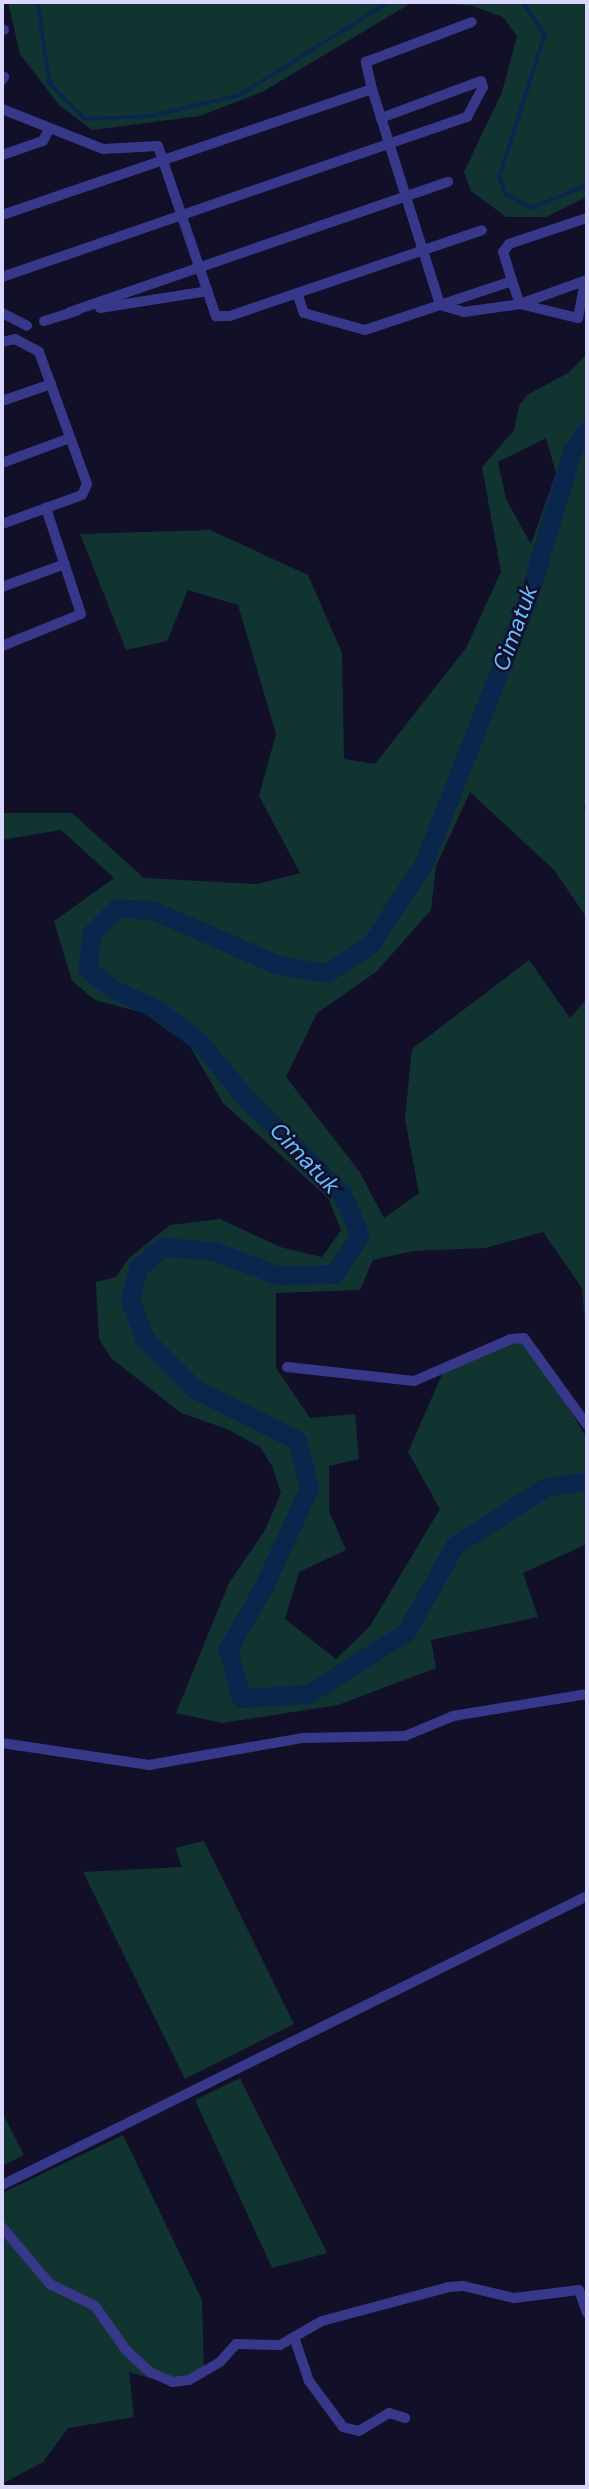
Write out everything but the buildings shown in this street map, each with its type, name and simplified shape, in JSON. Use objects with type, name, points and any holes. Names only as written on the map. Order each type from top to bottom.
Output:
[{"type":"street","points":[[440,305],[372,89],[366,62],[472,22]]},
{"type":"street","points":[[2,277],[467,117],[483,87],[481,81],[381,118]]},
{"type":"street","points":[[2,215],[372,89]]},
{"type":"street","points":[[2,109],[103,149],[150,143],[158,146],[165,159],[216,316],[230,316],[482,230]]},
{"type":"street","points":[[2,155],[43,141],[49,128]]},
{"type":"street","points":[[44,321],[448,182]]},
{"type":"street","points":[[520,304],[503,252],[509,244],[587,218]]},
{"type":"street","points":[[297,293],[304,313],[365,330],[512,281]]},
{"type":"street","points":[[440,305],[464,312],[520,304],[586,281]]},
{"type":"street","points":[[520,304],[578,318],[586,281]]},
{"type":"street","points":[[70,312],[208,291]]},
{"type":"street","points":[[2,313],[27,326]]},
{"type":"street","points":[[2,342],[15,339],[39,352],[86,491],[2,524]]},
{"type":"street","points":[[2,401],[51,384]]},
{"type":"street","points":[[2,463],[70,438]]},
{"type":"street","points":[[2,646],[81,614],[46,508]]},
{"type":"street","points":[[2,587],[65,564]]},
{"type":"street","points":[[287,1367],[414,1381],[511,1339],[524,1338],[587,1425]]},
{"type":"street","points":[[2,1743],[149,1765],[302,1738],[405,1736],[453,1716],[587,1694]]},
{"type":"street","points":[[2,2185],[587,1896]]},
{"type":"street","points":[[2,2227],[50,2284],[94,2306],[126,2350],[150,2372],[172,2382],[189,2380],[220,2362],[236,2344],[280,2345],[322,2321],[463,2286],[514,2298],[579,2290],[587,2313]]},
{"type":"street","points":[[294,2337],[309,2381],[343,2427],[359,2431],[389,2413],[405,2418]]},
{"type":"green space","points":[[8,2],[413,2],[262,92],[200,116],[92,130],[59,105],[20,54]]},
{"type":"green space","points":[[435,2],[587,2],[587,197],[546,217],[506,217],[471,191],[464,172],[502,92],[517,36],[503,17],[473,6]]},
{"type":"green space","points":[[587,354],[587,804],[583,807],[587,813],[587,918],[554,870],[470,792],[436,866],[431,910],[376,972],[317,1013],[286,1077],[359,1171],[384,1218],[419,1193],[405,1119],[412,1049],[529,960],[570,1018],[587,999],[587,1344],[582,1288],[543,1232],[485,1248],[413,1251],[373,1260],[360,1290],[276,1293],[276,1368],[310,1418],[355,1414],[359,1459],[329,1466],[329,1511],[346,1550],[299,1572],[285,1619],[336,1659],[370,1626],[440,1509],[408,1452],[444,1370],[511,1339],[532,1345],[587,1439],[587,1544],[523,1573],[538,1617],[431,1640],[436,1668],[338,1705],[222,1723],[176,1713],[229,1583],[265,1530],[281,1493],[272,1466],[260,1447],[227,1429],[181,1413],[111,1358],[99,1339],[96,1282],[116,1277],[129,1258],[170,1225],[220,1219],[280,1247],[322,1257],[341,1230],[328,1198],[223,1103],[190,1046],[144,1013],[95,1000],[72,981],[54,921],[114,878],[61,830],[2,840],[2,813],[72,813],[144,878],[257,884],[300,873],[259,796],[276,734],[238,605],[188,590],[167,641],[126,650],[80,534],[210,530],[308,575],[342,653],[344,759],[375,764],[466,648],[501,572],[482,467],[514,430],[519,406],[527,395],[568,373]],"holes":[[[546,438],[556,473],[531,544],[506,499],[498,462]]]},
{"type":"green space","points":[[204,1841],[294,2024],[185,2079],[83,1872],[182,1867],[175,1848]]},
{"type":"green space","points":[[240,2078],[327,2253],[272,2268],[195,2100]]},
{"type":"green space","points":[[2,2112],[24,2155],[2,2166]]},
{"type":"green space","points":[[123,2135],[202,2300],[204,2374],[160,2381],[129,2372],[134,2417],[68,2428],[43,2462],[2,2484],[2,2193]]},
{"type":"waterway","points":[[38,2],[50,83],[85,119],[151,116],[240,95],[389,2]]},
{"type":"waterway","points":[[523,2],[545,35],[500,177],[506,194],[531,208],[587,185]]},
{"type":"waterway","name":"Cimatuk","points":[[587,430],[572,451],[527,601],[424,863],[371,944],[326,973],[278,965],[152,910],[117,908],[92,933],[87,968],[113,989],[158,1010],[199,1041],[243,1095],[342,1194],[360,1235],[334,1274],[277,1275],[214,1251],[162,1247],[138,1268],[130,1300],[145,1339],[195,1389],[297,1440],[309,1488],[264,1586],[228,1649],[241,1698],[308,1694],[406,1632],[455,1545],[546,1487],[587,1481]]}]
